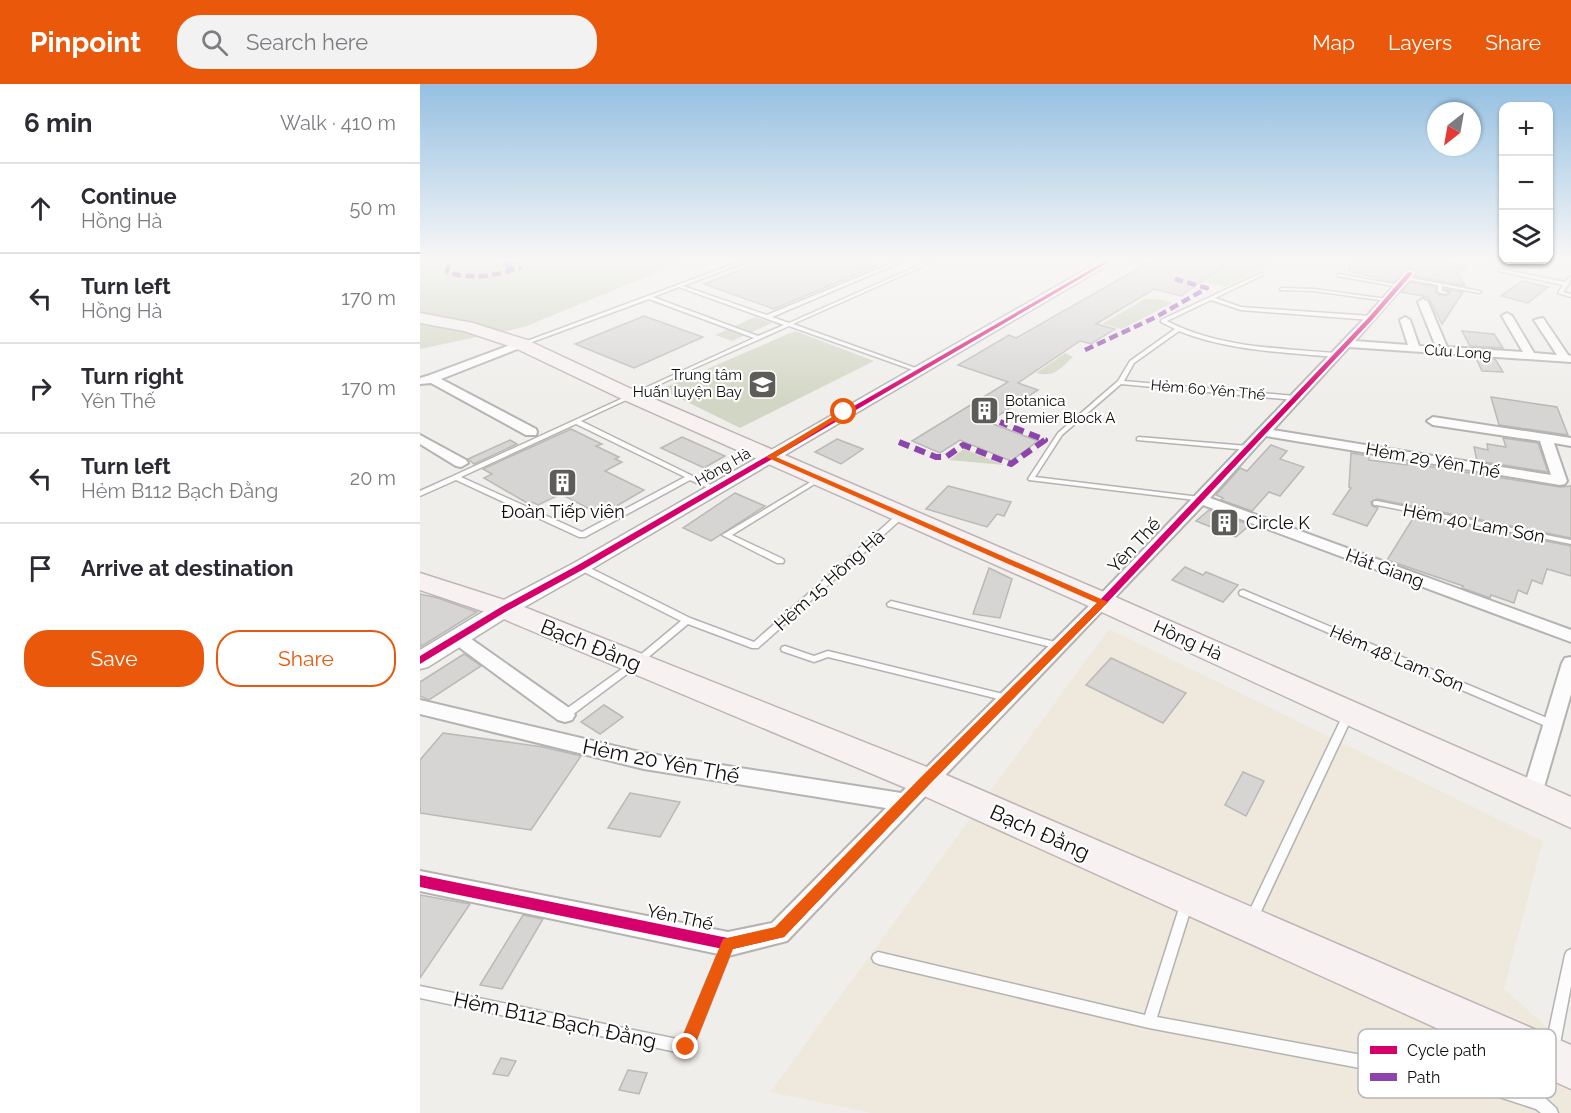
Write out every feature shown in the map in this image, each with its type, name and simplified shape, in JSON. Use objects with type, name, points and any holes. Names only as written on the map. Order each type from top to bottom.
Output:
[{"type":"main road","name":"Hồng Hà","points":[[420,318],[467,327],[521,344],[631,396],[1103,602],[1571,813]]},
{"type":"main road","name":"Bạch Đằng","points":[[420,581],[504,609],[636,663],[915,792],[1249,923],[1486,1029]]},
{"type":"street","name":"Hồng Hà","points":[[504,609],[581,567],[1028,307]]},
{"type":"street","name":"Yên Thế","points":[[420,881],[728,944],[779,933],[1103,602],[1381,307]]},
{"type":"street","points":[[1425,307],[1443,351]]},
{"type":"street","points":[[1507,316],[1531,357]]},
{"type":"street","points":[[1405,320],[1415,349]]},
{"type":"street","points":[[1539,320],[1568,359]]},
{"type":"street","points":[[425,380],[521,344]]},
{"type":"street","name":"Cửu Long","points":[[1346,344],[1568,359]]},
{"type":"street","points":[[425,380],[531,432]]},
{"type":"street","points":[[1433,422],[1571,442]]},
{"type":"street","name":"Hẻm 29 Yên Thế","points":[[1263,432],[1560,481],[1546,439]]},
{"type":"street","points":[[420,439],[461,463]]},
{"type":"street","name":"Hát Giang","points":[[1200,499],[1571,636]]},
{"type":"street","points":[[420,661],[504,609]]},
{"type":"street","points":[[458,638],[565,714]]},
{"type":"street","points":[[1532,794],[1571,663]]},
{"type":"street","name":"Hẻm 20 Yên Thế","points":[[420,707],[644,761],[915,792]]},
{"type":"lane","points":[[521,344],[622,307]]},
{"type":"lane","points":[[676,307],[759,338]]},
{"type":"lane","points":[[739,307],[918,370]]},
{"type":"lane","points":[[768,317],[792,307]]},
{"type":"lane","points":[[420,494],[827,307]]},
{"type":"lane","points":[[1191,307],[1163,321],[1177,330],[1219,342],[1335,355]]},
{"type":"lane","points":[[1238,307],[1371,318]]},
{"type":"lane","points":[[1177,330],[1132,362],[1120,382],[1060,434],[1031,478],[1200,499]]},
{"type":"lane","name":"Hẻm 60 Yên Thế","points":[[1120,382],[1295,398]]},
{"type":"lane","points":[[576,421],[715,489]]},
{"type":"lane","points":[[1139,439],[1248,448]]},
{"type":"lane","points":[[455,477],[582,536],[690,477]]},
{"type":"lane","points":[[780,561],[726,535],[819,478]]},
{"type":"lane","name":"Hẻm 40 Lam Sơn","points":[[1377,503],[1571,543]]},
{"type":"lane","name":"Hẻm 15 Hồng Hà","points":[[687,620],[755,646],[903,514]]},
{"type":"lane","points":[[565,714],[636,663],[687,620],[581,567]]},
{"type":"lane","name":"Hẻm 48 Lam Sơn","points":[[1243,593],[1551,724]]},
{"type":"lane","points":[[891,604],[1059,646]]},
{"type":"lane","points":[[785,649],[814,659],[828,654],[1008,698]]},
{"type":"lane","points":[[1249,923],[1349,713]]},
{"type":"lane","points":[[1149,1022],[1188,898]]},
{"type":"lane","name":"Hẻm B112 Bạch Đằng","points":[[420,992],[686,1047],[728,944]]},
{"type":"lane","points":[[1560,1062],[1571,955]]},
{"type":"lane","points":[[878,958],[1149,1022],[1358,1061]]},
{"type":"lane","points":[[1524,1098],[1540,1103],[1551,1113]]},
{"type":"shaded area","points":[[1109,629],[1543,841],[1504,989],[1549,1029],[1358,1029],[1358,1098],[1556,1098],[1556,1035],[1571,1048],[1571,1113],[871,1113],[770,1092]]},
{"type":"green space","points":[[420,307],[573,307],[524,327],[420,349]]},
{"type":"green space","points":[[1131,307],[1164,307],[1122,329],[1102,324]]},
{"type":"green space","points":[[755,317],[772,323],[732,341],[715,335]]},
{"type":"green space","points":[[795,331],[874,361],[740,428],[661,389]]},
{"type":"green space","points":[[1065,353],[1073,357],[1057,371],[1048,374],[1036,373]]},
{"type":"green space","points":[[964,449],[1004,465],[949,460]]},
{"type":"building","points":[[1071,307],[1124,307],[1096,324],[1115,329],[1091,344],[1080,341],[1018,383],[1038,390],[988,422],[1038,441],[1011,461],[960,440],[940,453],[912,441],[1008,382],[958,365],[1009,335],[1016,338]]},
{"type":"building","points":[[1433,307],[1453,307],[1442,324]]},
{"type":"building","points":[[644,316],[703,337],[634,368],[575,344]]},
{"type":"building","points":[[1462,331],[1494,334],[1503,348],[1470,346]]},
{"type":"building","points":[[1476,358],[1495,359],[1503,372],[1482,371]]},
{"type":"building","points":[[1491,397],[1557,407],[1568,435],[1499,425]]},
{"type":"building","points":[[571,429],[602,444],[596,446],[619,457],[615,459],[622,462],[605,471],[644,490],[601,515],[561,494],[538,505],[532,502],[529,504],[484,478],[492,474],[483,469]]},
{"type":"building","points":[[682,437],[725,456],[704,468],[661,448]]},
{"type":"building","points":[[1503,438],[1538,443],[1548,472],[1477,461],[1474,447],[1488,450],[1487,444],[1506,447]]},
{"type":"building","points":[[837,439],[863,449],[841,464],[815,452]]},
{"type":"building","points":[[510,440],[517,444],[474,464],[468,459]]},
{"type":"building","points":[[1271,445],[1287,451],[1280,459],[1304,467],[1280,496],[1269,492],[1252,511],[1221,500],[1223,498],[1216,495],[1240,468],[1247,471]]},
{"type":"building","points":[[1351,453],[1369,456],[1369,460],[1407,465],[1407,463],[1560,487],[1571,486],[1571,538],[1377,499],[1371,502],[1372,506],[1378,508],[1367,526],[1333,514],[1351,488],[1349,487]]},
{"type":"building","points":[[948,486],[1011,502],[1004,516],[997,514],[987,527],[926,509]]},
{"type":"building","points":[[735,493],[765,506],[711,541],[683,528]]},
{"type":"building","name":"Circle K","points":[[1209,510],[1250,525],[1236,537],[1196,521]]},
{"type":"building","points":[[1415,515],[1571,546],[1571,576],[1547,569],[1542,584],[1532,580],[1527,594],[1518,590],[1514,603],[1491,595],[1490,598],[1462,588],[1463,586],[1387,560]]},
{"type":"building","points":[[1185,567],[1203,575],[1206,572],[1238,585],[1223,602],[1172,580]]},
{"type":"building","points":[[989,568],[1012,579],[1000,618],[973,614]]},
{"type":"building","points":[[420,594],[438,598],[477,612],[420,647]]},
{"type":"building","points":[[464,654],[481,666],[429,700],[420,696],[420,682]]},
{"type":"building","points":[[1111,658],[1186,693],[1163,723],[1086,685]]},
{"type":"building","points":[[604,705],[623,717],[600,734],[581,722]]},
{"type":"building","points":[[443,733],[543,747],[581,756],[531,830],[420,813],[420,760]]},
{"type":"building","points":[[1243,772],[1264,781],[1246,816],[1225,805]]},
{"type":"building","points":[[630,793],[680,802],[660,837],[608,828]]},
{"type":"building","points":[[420,895],[470,904],[420,978]]},
{"type":"building","points":[[523,915],[543,919],[502,989],[480,985]]},
{"type":"building","points":[[501,1058],[516,1061],[508,1076],[493,1074]]},
{"type":"building","points":[[628,1070],[647,1073],[639,1094],[619,1090]]},
{"type":"marked path","points":[[1085,350],[1174,307]]},
{"type":"marked path","points":[[899,442],[936,457],[946,457],[963,445],[1011,464],[1045,440],[1000,422]]},
{"type":"cycle path","points":[[420,661],[504,609],[581,567],[1029,307]]},
{"type":"cycle path","points":[[420,881],[728,944],[779,933],[925,781],[1103,602],[1381,307]]},
{"type":"place","name":"Trung tâm Huấn luyện Bay","points":[[763,384]]},
{"type":"place","name":"Botanica Premier Block A","points":[[984,410]]},
{"type":"place","name":"Đoàn Tiếp viên","points":[[563,482]]},
{"type":"place","name":"Circle K","points":[[1225,522]]},
{"type":"route","points":[[686,1047],[728,944],[779,933],[925,781],[1103,602],[770,457],[844,412]]}]
